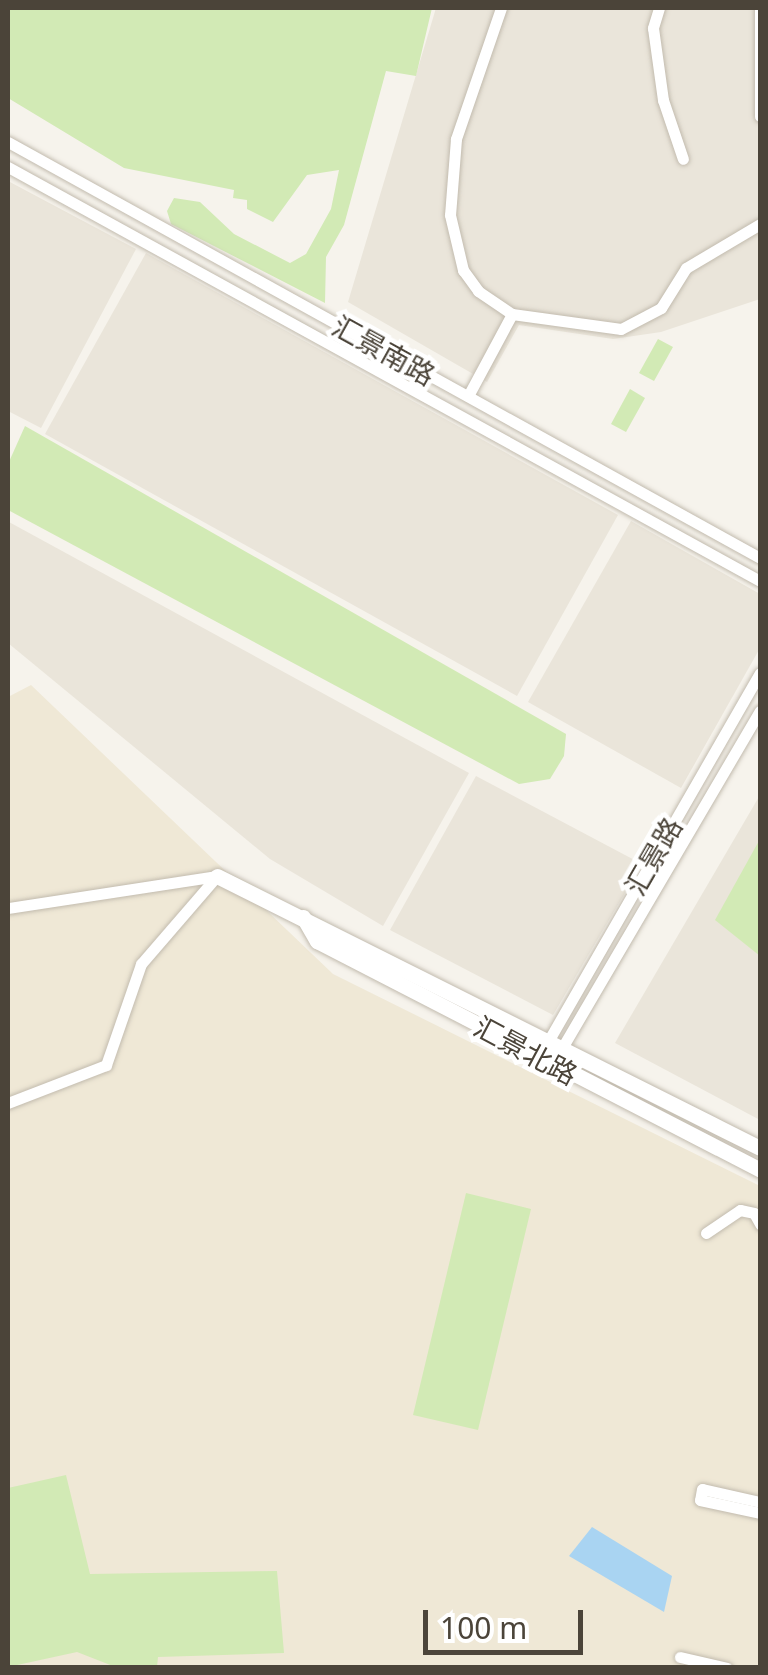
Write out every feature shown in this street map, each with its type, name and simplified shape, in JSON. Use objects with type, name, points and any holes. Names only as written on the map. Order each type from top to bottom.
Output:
[{"type":"street","points":[[502,8],[456,139],[450,215],[463,270],[512,314],[621,329],[661,308],[686,268],[760,224]]},
{"type":"street","points":[[659,8],[654,28],[663,100],[683,159]]},
{"type":"street","points":[[760,8],[760,116]]},
{"type":"street","name":"汇景南路","points":[[8,142],[760,558]]},
{"type":"street","name":"汇景南路","points":[[8,167],[760,581]]},
{"type":"street","points":[[468,396],[512,314]]},
{"type":"street","name":"汇景路","points":[[545,1039],[760,673]]},
{"type":"street","name":"汇景路","points":[[548,1062],[562,1048],[760,711]]},
{"type":"street","points":[[8,908],[217,876]]},
{"type":"street","points":[[8,1103],[106,1065],[141,964],[217,876]]},
{"type":"street","name":"汇景北路","points":[[217,876],[760,1148]]},
{"type":"street","name":"汇景北路","points":[[303,917],[317,941],[760,1170]]},
{"type":"street","points":[[545,1039],[548,1062]]},
{"type":"street","points":[[706,1234],[740,1210],[754,1213],[760,1224]]},
{"type":"street","points":[[760,1502],[701,1494],[760,1513]]},
{"type":"street","points":[[680,1656],[727,1668]]},
{"type":"shaded area","points":[[436,8],[760,8],[760,299],[661,332],[613,339],[519,325],[487,382],[348,302]]},
{"type":"shaded area","points":[[8,181],[136,249],[41,428],[8,411]]},
{"type":"shaded area","points":[[146,253],[618,515],[517,696],[45,434]]},
{"type":"shaded area","points":[[631,521],[760,594],[760,648],[681,788],[528,702]]},
{"type":"shaded area","points":[[9,522],[469,773],[383,926],[270,859],[8,643]]},
{"type":"shaded area","points":[[31,685],[333,974],[760,1186],[760,1667],[8,1668],[8,697]]},
{"type":"shaded area","points":[[476,776],[642,864],[553,1015],[390,930]]},
{"type":"shaded area","points":[[760,795],[760,1120],[615,1043]]},
{"type":"green space","points":[[8,8],[432,8],[416,76],[386,71],[344,225],[326,257],[325,303],[171,224],[167,211],[174,198],[200,202],[234,234],[290,263],[306,254],[331,209],[339,170],[307,175],[273,222],[247,209],[247,200],[233,198],[234,190],[124,168],[8,98]]},
{"type":"green space","points":[[658,339],[673,347],[654,381],[639,373]]},
{"type":"green space","points":[[630,389],[645,398],[626,432],[611,424]]},
{"type":"green space","points":[[25,426],[566,734],[564,756],[550,779],[519,784],[8,510],[8,464]]},
{"type":"green space","points":[[760,839],[760,956],[715,920]]},
{"type":"green space","points":[[466,1193],[531,1209],[478,1430],[413,1415]]},
{"type":"green space","points":[[66,1475],[90,1574],[277,1571],[284,1653],[158,1657],[157,1667],[118,1668],[77,1652],[8,1667],[8,1488]]},
{"type":"water","points":[[592,1527],[672,1576],[664,1612],[569,1556]]}]
